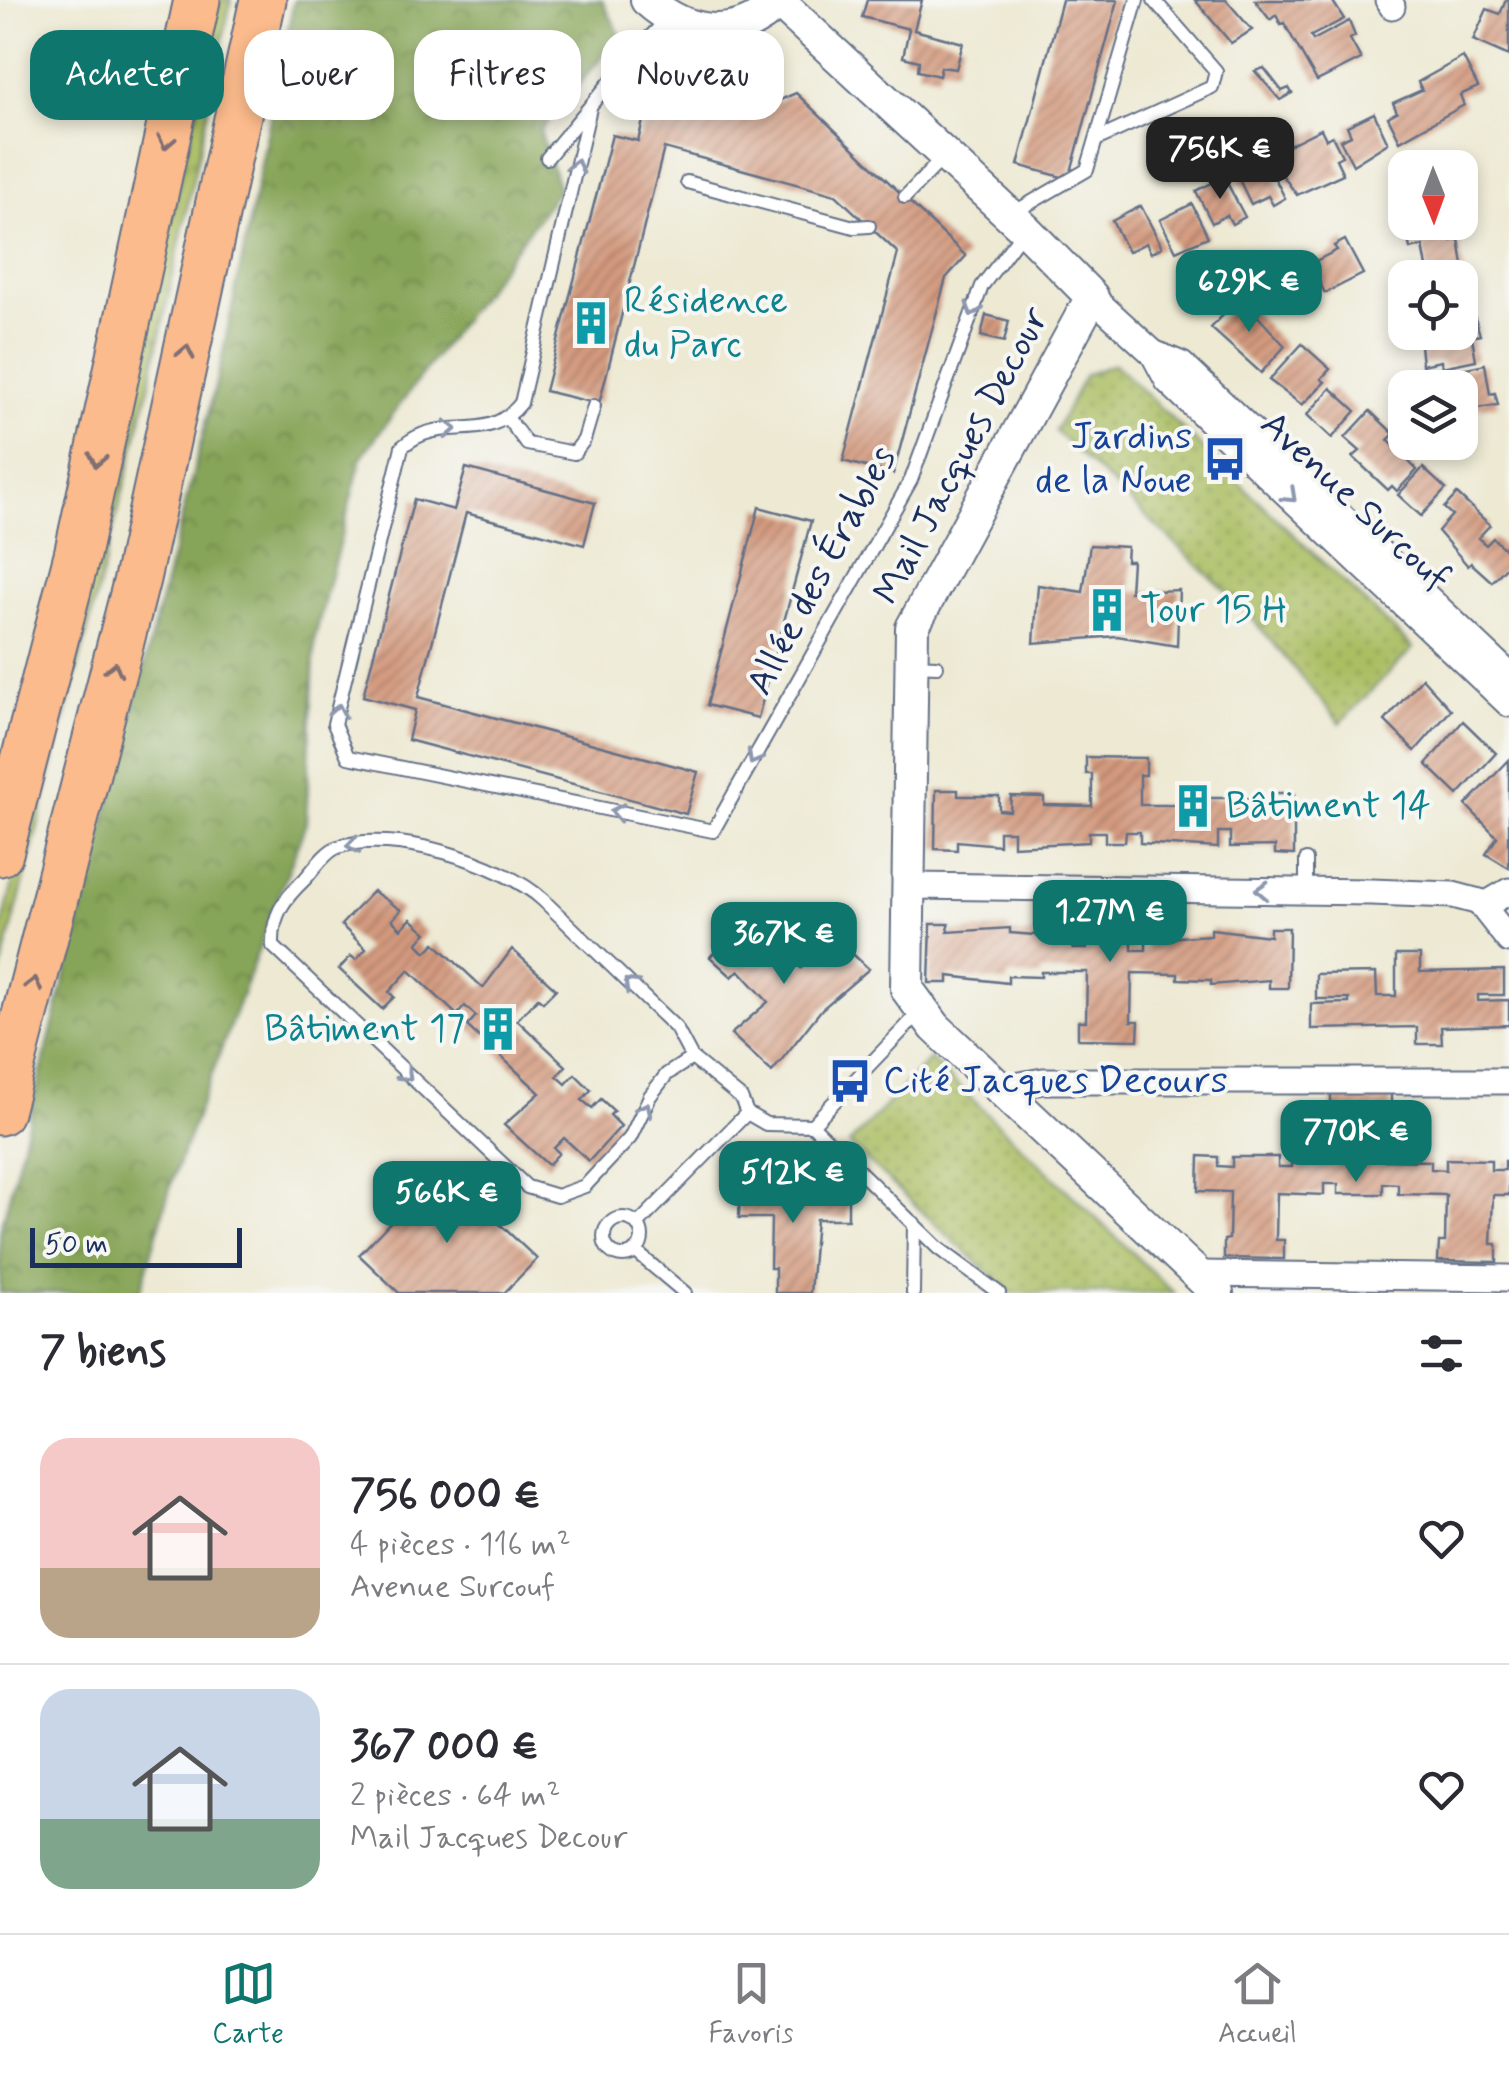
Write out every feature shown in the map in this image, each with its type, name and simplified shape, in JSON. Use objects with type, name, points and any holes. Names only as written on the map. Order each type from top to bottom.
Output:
[{"type":"highway","points":[[0,853],[76,555],[196,6]]},
{"type":"highway","points":[[0,1112],[136,579],[261,11]]},
{"type":"street","points":[[659,9],[713,32],[750,26],[780,1]]},
{"type":"street","name":"Avenue Surcouf","points":[[780,1],[1018,222],[1153,353],[1168,381],[1509,704]]},
{"type":"street","name":"Mail Jacques Decour","points":[[920,1012],[907,989],[924,666],[916,613],[1092,296]]},
{"type":"street","name":"Avenue Surcouf","points":[[1153,353],[1182,365],[1509,674]]},
{"type":"street","points":[[910,886],[1453,894],[1495,903],[1509,891]]},
{"type":"street","points":[[1478,902],[1509,940]]},
{"type":"street","points":[[920,1012],[1207,1284],[1509,1278]]},
{"type":"street","points":[[1004,1088],[1043,1080],[1509,1081]]},
{"type":"lane","points":[[1018,222],[1087,170],[1137,0]]},
{"type":"lane","points":[[1098,139],[1212,87],[1216,72],[1154,0]]},
{"type":"lane","points":[[547,158],[590,108],[659,9]]},
{"type":"lane","points":[[590,108],[522,402],[508,419],[526,444],[574,453],[584,440],[594,406]]},
{"type":"lane","points":[[905,197],[946,156]]},
{"type":"lane","points":[[687,182],[854,226],[869,226]]},
{"type":"lane","name":"Allée des Érables","points":[[508,419],[483,430],[430,430],[417,434],[402,447],[334,724],[348,758],[713,831],[911,480],[982,286],[1018,222]]},
{"type":"lane","points":[[692,1058],[667,1074],[650,1096],[630,1138],[584,1186],[556,1196],[527,1188],[273,946],[272,922],[283,901],[335,848],[370,842],[474,858],[534,892],[676,1028],[692,1058],[741,1098],[748,1113],[766,1124],[812,1125],[938,1248],[999,1293]]},
{"type":"lane","points":[[1306,860],[1306,892]]},
{"type":"lane","points":[[812,1125],[920,1012]]},
{"type":"lane","points":[[637,1224],[748,1113]]},
{"type":"lane","points":[[620,1218],[637,1224],[642,1238],[635,1251],[618,1256],[605,1244],[604,1236],[612,1221],[620,1218]]},
{"type":"lane","points":[[913,1293],[914,1222]]},
{"type":"lane","points":[[635,1251],[685,1293]]},
{"type":"green space","points":[[220,0],[231,0],[224,33],[213,30]]},
{"type":"green space","points":[[294,0],[602,0],[617,30],[601,30],[601,58],[581,82],[581,30],[414,30],[414,120],[549,120],[540,131],[559,189],[362,456],[315,637],[306,823],[172,1181],[140,1293],[0,1293],[0,1233],[221,363],[270,120],[394,120],[394,30],[288,30]]},
{"type":"green space","points":[[194,120],[206,120],[148,392],[0,975],[0,935],[115,476]]},
{"type":"green space","points":[[1114,364],[1413,648],[1340,723],[1241,605],[1055,431],[1085,375]]},
{"type":"green space","points":[[930,1059],[1174,1293],[1010,1293],[849,1144]]},
{"type":"building","points":[[867,0],[922,0],[914,30],[963,43],[956,69],[941,67],[939,76],[918,71],[919,61],[903,57],[909,29],[862,17]]},
{"type":"building","points":[[1062,0],[1118,0],[1069,179],[1018,165]]},
{"type":"building","points":[[1195,0],[1226,0],[1252,30],[1231,43]]},
{"type":"building","points":[[1255,0],[1332,0],[1344,19],[1311,36],[1313,40],[1349,21],[1355,36],[1350,39],[1361,59],[1317,81],[1284,23],[1281,25],[1276,15],[1270,20]]},
{"type":"building","points":[[1506,0],[1509,56],[1473,40],[1487,9],[1500,14]]},
{"type":"building","points":[[1463,57],[1478,87],[1460,95],[1464,105],[1400,141],[1388,117],[1397,112],[1393,103],[1422,90],[1418,82]]},
{"type":"building","points":[[1264,68],[1282,91],[1289,88],[1292,93],[1280,100],[1255,71]]},
{"type":"building","name":"Résidence du Parc","points":[[796,93],[966,256],[946,278],[893,474],[843,461],[898,253],[836,195],[664,148],[599,404],[545,391],[612,135],[638,141],[643,120],[784,120],[784,98]]},
{"type":"building","points":[[1374,113],[1388,143],[1353,165],[1340,140],[1351,135],[1347,126]]},
{"type":"building","points":[[1321,129],[1326,139],[1332,136],[1342,156],[1336,159],[1343,174],[1297,195],[1275,165],[1280,162],[1275,152]]},
{"type":"building","points":[[1264,157],[1285,198],[1273,205],[1268,196],[1251,204],[1235,171]]},
{"type":"building","points":[[1224,177],[1245,217],[1232,224],[1227,215],[1212,223],[1196,191]]},
{"type":"building","points":[[1192,204],[1208,237],[1176,251],[1160,220]]},
{"type":"building","points":[[1141,206],[1162,247],[1151,253],[1146,243],[1128,252],[1112,221]]},
{"type":"building","points":[[1345,240],[1363,274],[1325,293],[1310,264],[1337,250],[1334,246]]},
{"type":"building","points":[[1408,240],[1459,240],[1462,260],[1426,260],[1423,246],[1410,249]]},
{"type":"building","points":[[1240,297],[1285,346],[1261,373],[1211,328]]},
{"type":"building","points":[[986,315],[1009,321],[1004,342],[981,336]]},
{"type":"building","points":[[1302,344],[1330,369],[1321,379],[1325,382],[1302,405],[1269,380]]},
{"type":"building","points":[[1420,350],[1474,350],[1476,360],[1442,367],[1441,361],[1422,365]]},
{"type":"building","points":[[1485,364],[1490,394],[1495,393],[1498,405],[1478,408],[1478,370],[1458,370]]},
{"type":"building","points":[[1331,388],[1356,411],[1332,438],[1307,415]]},
{"type":"building","points":[[1370,411],[1388,428],[1388,460],[1407,460],[1417,470],[1397,491],[1392,486],[1388,490],[1353,457],[1360,451],[1345,438]]},
{"type":"building","points":[[466,468],[595,503],[584,545],[466,513],[418,697],[698,772],[686,814],[408,740],[415,710],[363,696],[414,499],[454,510]]},
{"type":"building","points":[[1423,468],[1446,489],[1421,516],[1398,495]]},
{"type":"building","points":[[1457,494],[1490,525],[1478,538],[1486,545],[1493,538],[1509,553],[1509,564],[1492,582],[1471,563],[1468,566],[1438,531],[1452,515],[1444,508]]},
{"type":"building","points":[[759,507],[811,521],[758,718],[707,705]]},
{"type":"building","name":"Tour 15 H","points":[[1090,545],[1127,547],[1126,561],[1132,561],[1130,592],[1179,590],[1177,646],[1117,636],[1034,643],[1038,585],[1083,592]]},
{"type":"building","points":[[1422,678],[1451,710],[1415,751],[1385,721]]},
{"type":"building","points":[[1463,721],[1496,753],[1458,795],[1426,764]]},
{"type":"building","name":"Bâtiment 14","points":[[1086,757],[1146,758],[1146,775],[1140,775],[1140,805],[1186,805],[1186,798],[1274,798],[1275,793],[1294,793],[1294,855],[1275,854],[1275,846],[1230,847],[1230,832],[1218,832],[1218,848],[1140,843],[1140,832],[1126,832],[1125,842],[1105,842],[1105,832],[1089,832],[1089,842],[1013,846],[1013,831],[999,831],[999,845],[957,841],[957,850],[935,849],[936,790],[958,790],[958,796],[999,796],[999,810],[1010,811],[1011,796],[1044,797],[1044,805],[1092,806],[1092,774],[1086,774]]},
{"type":"building","points":[[1509,760],[1509,868],[1486,854],[1497,837],[1466,805]]},
{"type":"building","name":"Bâtiment 17","points":[[373,891],[401,910],[392,920],[401,929],[411,919],[427,933],[417,943],[426,952],[435,943],[483,988],[512,949],[556,989],[543,1002],[538,998],[517,1020],[566,1066],[557,1076],[566,1084],[575,1074],[591,1090],[582,1100],[592,1108],[601,1099],[614,1111],[610,1115],[621,1126],[589,1161],[564,1138],[554,1148],[559,1153],[548,1165],[504,1125],[540,1093],[493,1049],[501,1041],[491,1031],[482,1040],[467,1026],[476,1016],[465,1006],[457,1015],[409,970],[389,992],[394,997],[382,1009],[339,969],[351,956],[356,960],[366,949],[341,925]]},
{"type":"building","points":[[750,914],[771,935],[765,942],[773,950],[777,946],[801,968],[829,932],[869,969],[822,1009],[772,1072],[731,1034],[768,1002],[739,970],[732,977],[710,957]]},
{"type":"building","points":[[931,924],[949,924],[948,932],[1010,928],[1010,933],[1073,938],[1073,949],[1087,949],[1087,934],[1132,935],[1132,950],[1146,950],[1146,939],[1211,935],[1211,929],[1270,936],[1270,928],[1289,928],[1288,988],[1269,988],[1269,980],[1211,985],[1211,980],[1178,979],[1178,974],[1132,973],[1131,1021],[1139,1021],[1138,1040],[1078,1039],[1078,1021],[1086,1021],[1087,972],[1008,976],[1008,983],[948,976],[948,983],[929,983]]},
{"type":"building","points":[[1396,955],[1420,955],[1420,972],[1504,970],[1504,995],[1478,995],[1478,1001],[1509,1000],[1509,1025],[1441,1027],[1442,1044],[1417,1044],[1417,1027],[1311,1029],[1311,1004],[1349,1003],[1349,999],[1316,999],[1316,974],[1376,973],[1377,996],[1396,996]]},
{"type":"building","points":[[1331,1091],[1391,1093],[1391,1111],[1384,1110],[1383,1160],[1431,1161],[1431,1169],[1446,1170],[1446,1159],[1491,1160],[1491,1170],[1505,1170],[1505,1161],[1509,1161],[1509,1195],[1493,1195],[1491,1244],[1497,1244],[1497,1262],[1438,1261],[1439,1242],[1445,1242],[1446,1195],[1398,1194],[1398,1184],[1383,1183],[1383,1194],[1338,1194],[1338,1184],[1324,1184],[1324,1195],[1277,1193],[1276,1240],[1284,1240],[1284,1259],[1224,1258],[1224,1240],[1229,1239],[1230,1192],[1198,1191],[1199,1156],[1218,1157],[1218,1166],[1232,1167],[1232,1157],[1278,1157],[1278,1167],[1292,1167],[1293,1157],[1338,1159],[1339,1111],[1331,1110]]},
{"type":"building","points":[[441,1169],[537,1259],[504,1293],[399,1293],[359,1255]]},
{"type":"building","points":[[740,1184],[848,1186],[848,1219],[816,1219],[810,1293],[775,1293],[775,1268],[770,1268],[771,1218],[739,1218]]},
{"type":"place","name":"Résidence du Parc","points":[[591,323]]},
{"type":"place","name":"Jardins de la Noue","points":[[1225,459]]},
{"type":"place","name":"Tour 15 H","points":[[1107,610]]},
{"type":"place","name":"Bâtiment 14","points":[[1193,806]]},
{"type":"place","name":"Bâtiment 17","points":[[498,1029]]},
{"type":"place","name":"Cité Jacques Decours","points":[[850,1081]]}]
